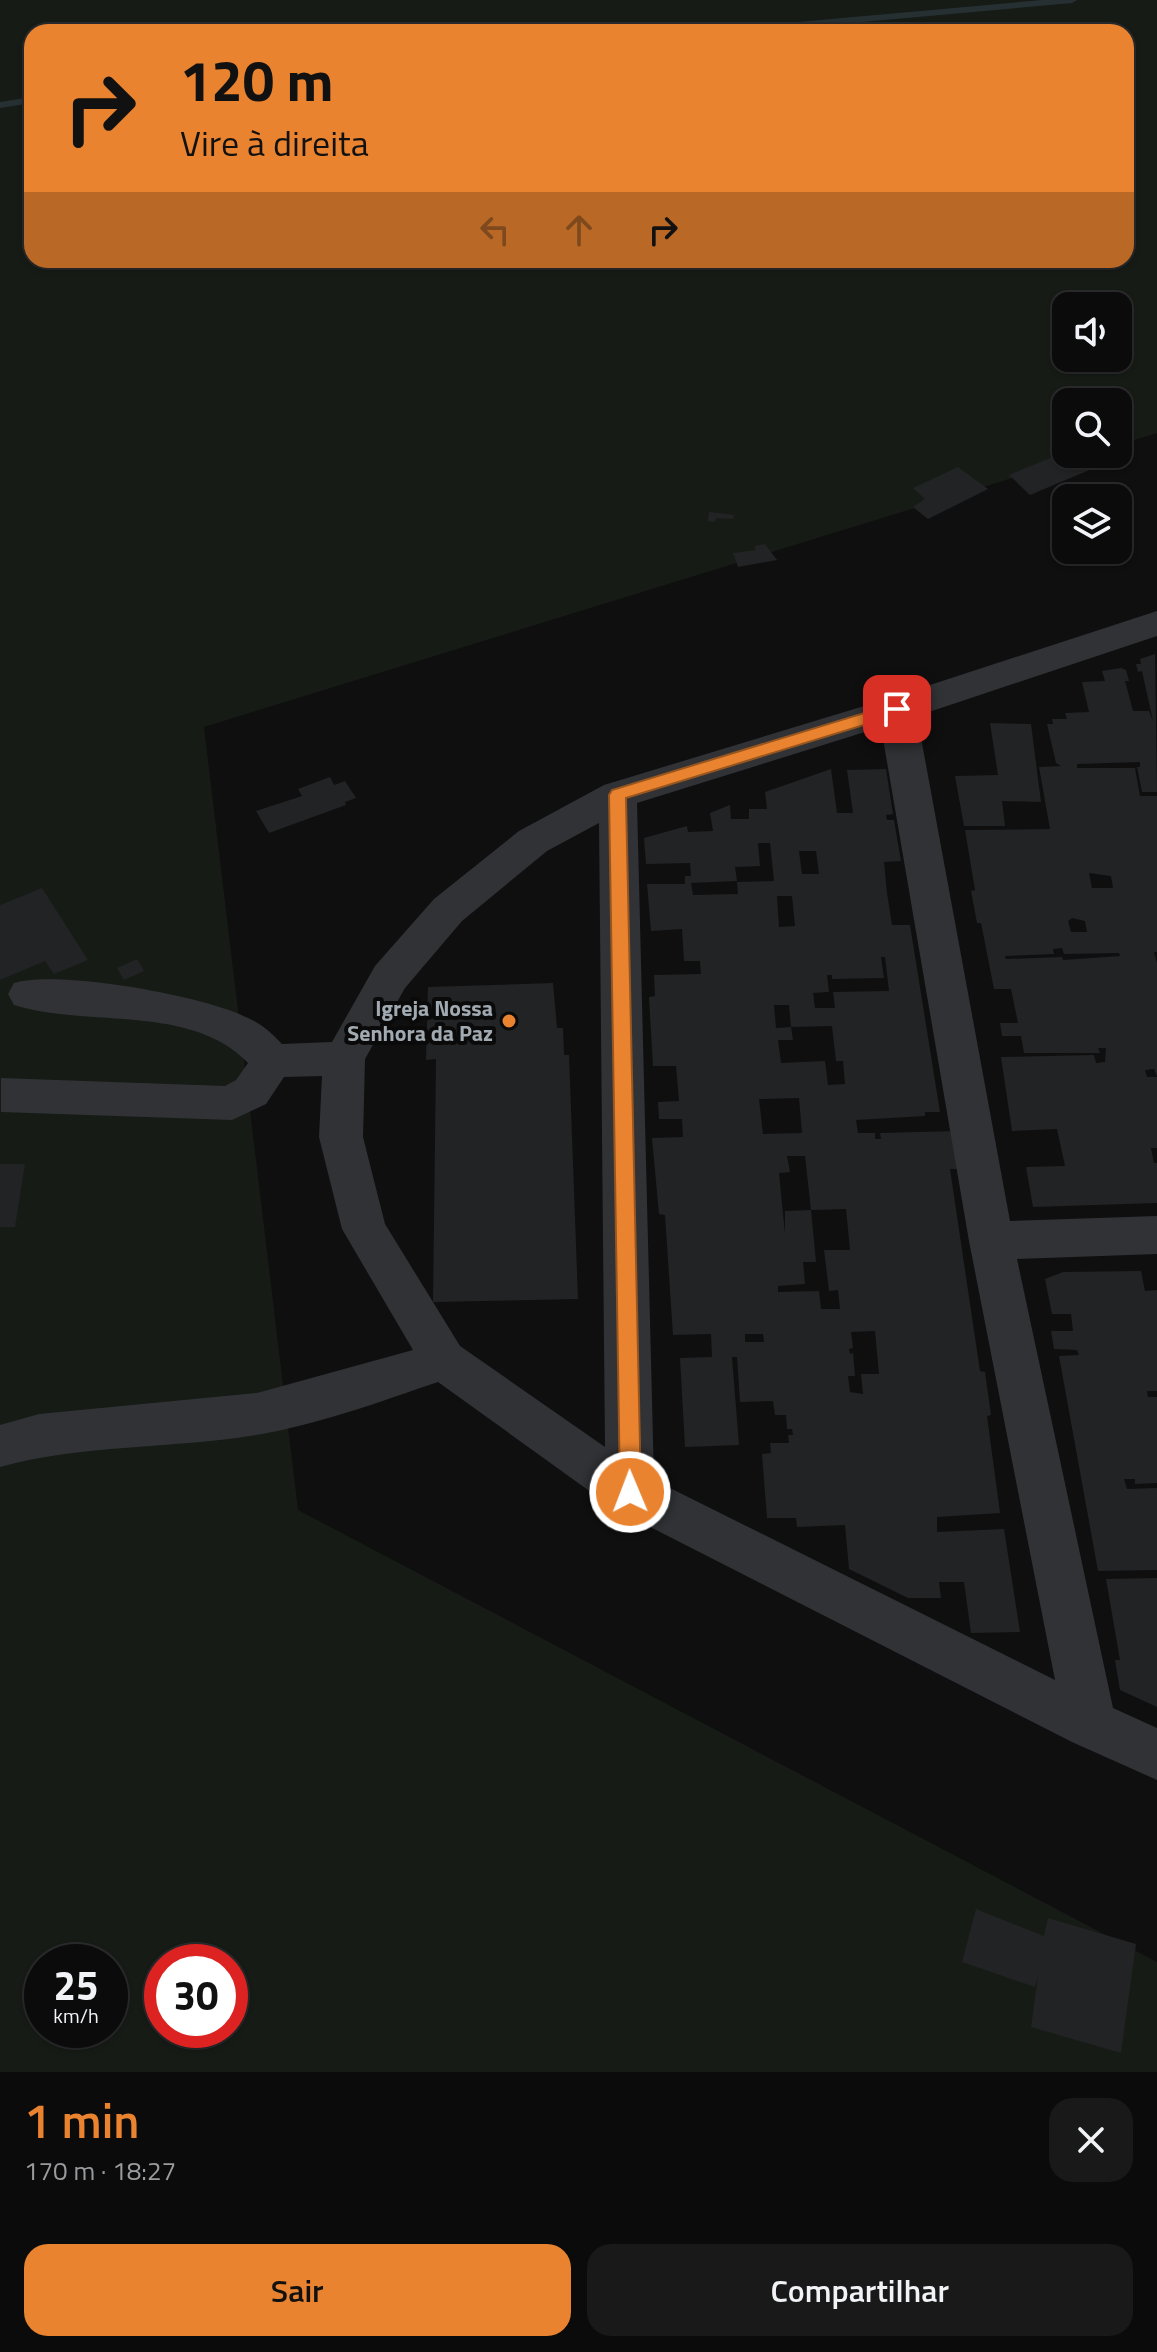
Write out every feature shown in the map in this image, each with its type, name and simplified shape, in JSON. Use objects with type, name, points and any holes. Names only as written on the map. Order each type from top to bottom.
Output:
[{"type":"street","points":[[1157,623],[897,709],[618,795],[533,841],[448,910],[390,977],[344,1058],[341,1137],[364,1229],[444,1360],[630,1492],[1090,1724],[1157,1754]]},
{"type":"street","points":[[897,709],[991,1241],[1090,1724]]},
{"type":"street","points":[[618,795],[630,1492]]},
{"type":"street","points":[[29,994],[102,999],[183,1014],[226,1026],[249,1038],[272,1061],[344,1058]]},
{"type":"street","points":[[1,1095],[232,1103],[251,1092],[272,1061]]},
{"type":"street","points":[[991,1241],[1157,1235]]},
{"type":"street","points":[[0,1446],[39,1435],[257,1414],[372,1384],[444,1360]]},
{"type":"shaded area","points":[[0,0],[1157,0],[1157,433],[1132,441],[1132,388],[1052,388],[1052,466],[204,727],[298,1510],[1157,1962],[1157,2072],[0,2072]]},
{"type":"building","points":[[1052,457],[1052,468],[1094,468],[1030,495],[1009,475]]},
{"type":"building","points":[[958,467],[988,489],[928,519],[913,507],[925,499],[913,488]]},
{"type":"building","points":[[709,512],[734,515],[733,519],[716,518],[715,522],[708,521]]},
{"type":"building","points":[[765,544],[777,560],[738,567],[733,553],[756,550],[754,546]]},
{"type":"building","points":[[1155,654],[1157,792],[1142,792],[1137,767],[1140,767],[1140,762],[1077,764],[1077,768],[1135,768],[1140,796],[1157,796],[1157,952],[1154,952],[1157,963],[1157,1076],[1154,1069],[1145,1070],[1147,1077],[1157,1077],[1157,1148],[1151,1148],[1154,1163],[1157,1163],[1157,1203],[1033,1207],[1026,1167],[1065,1166],[1057,1129],[1012,1131],[1001,1057],[1094,1055],[1096,1063],[1105,1062],[1106,1048],[1098,1048],[1100,1053],[1024,1053],[1021,1036],[1002,1036],[1000,1023],[1018,1023],[1011,989],[994,989],[981,923],[977,923],[971,891],[975,890],[965,830],[1050,829],[1039,767],[1061,766],[1056,763],[1047,724],[1053,724],[1052,719],[1067,719],[1065,713],[1089,712],[1082,682],[1105,681],[1102,671],[1121,668],[1126,670],[1129,681],[1125,681],[1133,711],[1149,711],[1153,721],[1142,671],[1138,672],[1136,664],[1141,664],[1140,659]],"holes":[[[1089,873],[1111,876],[1113,888],[1092,888]],[[1072,918],[1085,921],[1087,932],[1071,932],[1068,921]],[[1062,948],[1064,954],[1119,953],[1120,956],[1063,960],[1062,957],[1006,959],[1005,956],[1054,954],[1053,949]]]},
{"type":"building","points":[[990,723],[1031,724],[1041,802],[1002,801],[1005,826],[964,826],[955,776],[998,775]]},
{"type":"building","points":[[831,769],[837,813],[853,813],[847,770],[886,769],[893,814],[886,815],[887,820],[894,820],[901,861],[884,862],[892,925],[910,925],[940,1112],[925,1112],[925,1116],[856,1120],[858,1133],[875,1133],[875,1139],[881,1139],[880,1133],[957,1131],[963,1169],[950,1169],[980,1371],[985,1372],[991,1415],[987,1416],[1000,1513],[937,1517],[937,1532],[1004,1529],[1020,1632],[971,1633],[964,1582],[939,1582],[941,1598],[908,1598],[849,1569],[845,1525],[797,1527],[796,1518],[767,1518],[762,1454],[771,1453],[770,1443],[789,1443],[788,1435],[793,1435],[792,1429],[787,1429],[786,1415],[775,1415],[773,1401],[740,1402],[737,1357],[732,1357],[739,1445],[685,1447],[680,1358],[712,1357],[711,1334],[673,1335],[665,1215],[659,1214],[652,1138],[683,1137],[682,1119],[659,1119],[658,1102],[679,1101],[676,1066],[653,1066],[649,997],[655,996],[654,975],[701,974],[700,961],[684,961],[682,929],[651,931],[647,884],[685,884],[685,876],[691,876],[690,863],[646,864],[644,838],[687,826],[688,832],[713,831],[710,813],[730,805],[731,819],[749,819],[749,809],[767,809],[765,792]],"holes":[[[758,843],[770,843],[774,881],[737,882],[738,894],[693,895],[691,883],[737,881],[735,867],[760,866]],[[799,851],[816,851],[819,874],[802,874]],[[777,896],[792,896],[795,926],[779,927]],[[881,957],[885,957],[889,991],[833,992],[835,1008],[815,1008],[813,993],[829,992],[827,975],[832,975],[832,979],[884,978]],[[774,1005],[789,1005],[791,1027],[776,1028]],[[832,1026],[836,1061],[843,1061],[845,1084],[828,1085],[825,1061],[781,1063],[778,1040],[793,1040],[791,1027]],[[799,1098],[802,1133],[763,1134],[759,1099]],[[787,1156],[805,1156],[811,1210],[785,1211],[785,1234],[779,1173],[790,1172]],[[846,1209],[850,1250],[824,1250],[829,1291],[838,1290],[840,1309],[821,1309],[819,1291],[778,1292],[778,1286],[805,1284],[803,1262],[816,1262],[811,1210]],[[875,1331],[879,1374],[861,1374],[863,1394],[850,1392],[848,1376],[855,1376],[853,1353],[850,1354],[849,1349],[853,1348],[851,1332]],[[745,1334],[763,1334],[764,1342],[745,1342]]]},
{"type":"building","points":[[330,777],[334,785],[345,781],[356,798],[345,802],[346,805],[269,833],[256,811],[302,796],[298,789]]},
{"type":"building","points":[[42,888],[88,960],[54,974],[45,961],[0,980],[0,905]]},
{"type":"building","points":[[137,959],[144,971],[124,980],[117,968]]},
{"type":"building","points":[[553,983],[557,1028],[563,1028],[564,1055],[569,1055],[578,1299],[433,1302],[436,1059],[426,1060],[428,987]]},
{"type":"building","points":[[0,1164],[25,1164],[15,1227],[0,1227]]},
{"type":"building","points":[[1141,1271],[1145,1291],[1157,1290],[1157,1391],[1147,1391],[1148,1397],[1157,1397],[1157,1483],[1135,1484],[1135,1479],[1124,1479],[1127,1489],[1157,1488],[1157,1570],[1098,1571],[1059,1356],[1079,1355],[1077,1350],[1054,1349],[1051,1331],[1073,1331],[1071,1314],[1052,1314],[1045,1279],[1063,1272]]},
{"type":"building","points":[[1157,1578],[1157,1707],[1120,1690],[1115,1660],[1120,1660],[1106,1579]]},
{"type":"building","points":[[976,1909],[1044,1936],[1048,1918],[1136,1944],[1121,2053],[1031,2027],[1038,1976],[1035,1987],[962,1962]]},
{"type":"waterway","points":[[809,24],[1072,0]]},
{"type":"waterway","points":[[0,105],[24,101]]},
{"type":"place","name":"Igreja Nossa Senhora da Paz","points":[[509,1021]]},
{"type":"route","points":[[630,1492],[618,795],[897,709]]}]
